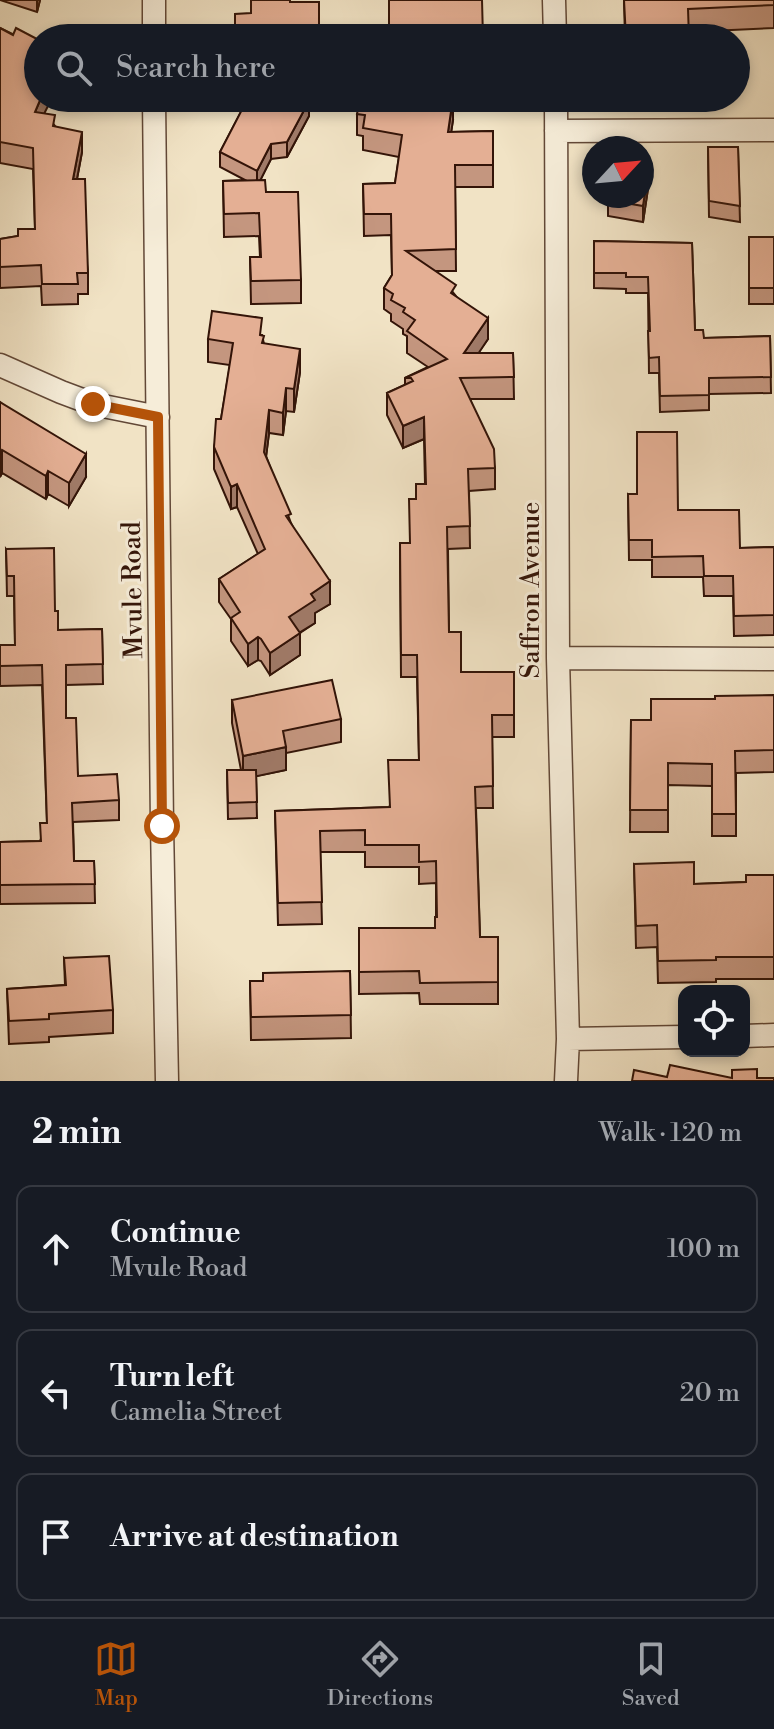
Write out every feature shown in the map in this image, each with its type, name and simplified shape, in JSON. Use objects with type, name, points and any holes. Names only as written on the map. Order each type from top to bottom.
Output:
[{"type":"street","points":[[154,0],[154,24]]},
{"type":"street","points":[[554,0],[555,24]]},
{"type":"street","name":"Mvule Road","points":[[154,112],[167,1081]]},
{"type":"street","name":"Saffron Avenue","points":[[556,112],[558,658],[568,1039],[566,1081]]},
{"type":"street","points":[[556,131],[774,130]]},
{"type":"street","points":[[0,365],[93,404],[158,417]]},
{"type":"street","points":[[558,658],[774,659]]},
{"type":"street","points":[[750,1036],[774,1035]]},
{"type":"street","points":[[568,1039],[678,1037]]},
{"type":"building","points":[[251,0],[319,2],[319,24],[235,24],[235,14],[251,13]]},
{"type":"building","points":[[389,0],[482,0],[483,24],[389,24]]},
{"type":"building","points":[[624,0],[774,0],[774,5],[688,9],[689,24],[625,24]]},
{"type":"building","points":[[0,28],[13,35],[16,28],[24,32],[24,112],[55,115],[53,126],[82,132],[73,179],[85,179],[88,273],[77,273],[78,284],[42,284],[41,265],[0,267],[0,239],[18,236],[18,229],[35,229],[33,148],[0,142]]},
{"type":"building","points":[[241,112],[303,112],[287,142],[271,144],[257,171],[220,152]]},
{"type":"building","points":[[451,112],[448,132],[493,131],[493,165],[455,165],[456,249],[406,251],[456,285],[451,293],[488,318],[464,353],[513,353],[514,377],[460,378],[494,449],[495,468],[468,469],[470,526],[447,527],[449,632],[461,632],[461,672],[514,672],[514,715],[492,715],[493,786],[475,787],[480,937],[498,937],[498,982],[420,983],[419,971],[359,972],[359,928],[435,928],[436,861],[419,862],[419,845],[365,845],[365,830],[320,831],[322,902],[278,903],[275,811],[390,807],[388,760],[419,760],[417,655],[401,655],[400,543],[410,543],[409,499],[416,499],[416,484],[426,484],[424,417],[403,426],[387,393],[413,381],[405,378],[447,359],[407,331],[415,320],[403,312],[405,308],[391,300],[393,294],[384,288],[392,275],[391,214],[364,214],[363,184],[395,183],[402,135],[363,128],[365,115],[357,114]]},
{"type":"building","points":[[708,147],[738,147],[740,206],[709,201]]},
{"type":"building","points":[[265,180],[266,192],[298,192],[301,280],[251,281],[250,257],[261,257],[259,213],[224,214],[223,181]]},
{"type":"building","points":[[749,237],[774,237],[774,288],[749,288]]},
{"type":"building","points":[[594,241],[692,243],[695,330],[703,330],[704,338],[770,336],[771,377],[709,378],[709,395],[660,396],[659,357],[649,358],[648,277],[594,273]]},
{"type":"building","points":[[212,311],[262,318],[262,343],[300,349],[294,389],[286,388],[283,413],[269,410],[264,452],[291,514],[286,516],[330,581],[311,594],[315,600],[289,617],[300,633],[270,653],[258,637],[248,644],[231,618],[240,612],[219,579],[265,549],[237,484],[231,487],[214,447],[216,419],[221,419],[233,343],[208,339]]},
{"type":"building","points":[[0,402],[86,454],[69,483],[48,471],[46,476],[2,450],[0,454]]},
{"type":"building","points":[[637,432],[677,432],[678,510],[739,510],[740,548],[774,547],[774,615],[734,616],[733,576],[704,576],[703,556],[652,557],[652,540],[629,540],[628,494],[637,494]]},
{"type":"building","points":[[54,548],[58,630],[102,629],[103,664],[66,665],[66,718],[76,718],[78,776],[117,774],[119,800],[72,803],[74,861],[94,861],[95,884],[0,885],[0,842],[41,841],[40,823],[47,823],[42,665],[0,666],[0,645],[15,645],[14,576],[7,576],[6,549]]},
{"type":"building","points":[[332,680],[341,719],[283,731],[286,747],[243,756],[232,700]]},
{"type":"building","points":[[774,695],[774,750],[735,751],[736,814],[712,814],[712,764],[668,763],[668,810],[630,810],[631,720],[651,720],[651,699]]},
{"type":"building","points":[[227,770],[256,770],[257,802],[228,803]]},
{"type":"building","points":[[694,862],[694,884],[746,882],[746,875],[774,875],[774,957],[658,961],[657,925],[636,926],[634,864]]},
{"type":"building","points":[[109,956],[113,1010],[49,1014],[49,1019],[9,1021],[7,989],[66,985],[64,958]]},
{"type":"building","points":[[350,971],[351,1015],[251,1017],[250,981],[263,981],[263,973]]},
{"type":"building","points":[[670,1065],[732,1078],[732,1070],[757,1069],[757,1078],[774,1078],[774,1081],[632,1081],[634,1070],[667,1077]]},
{"type":"route","points":[[93,404],[158,417],[162,826]]}]
